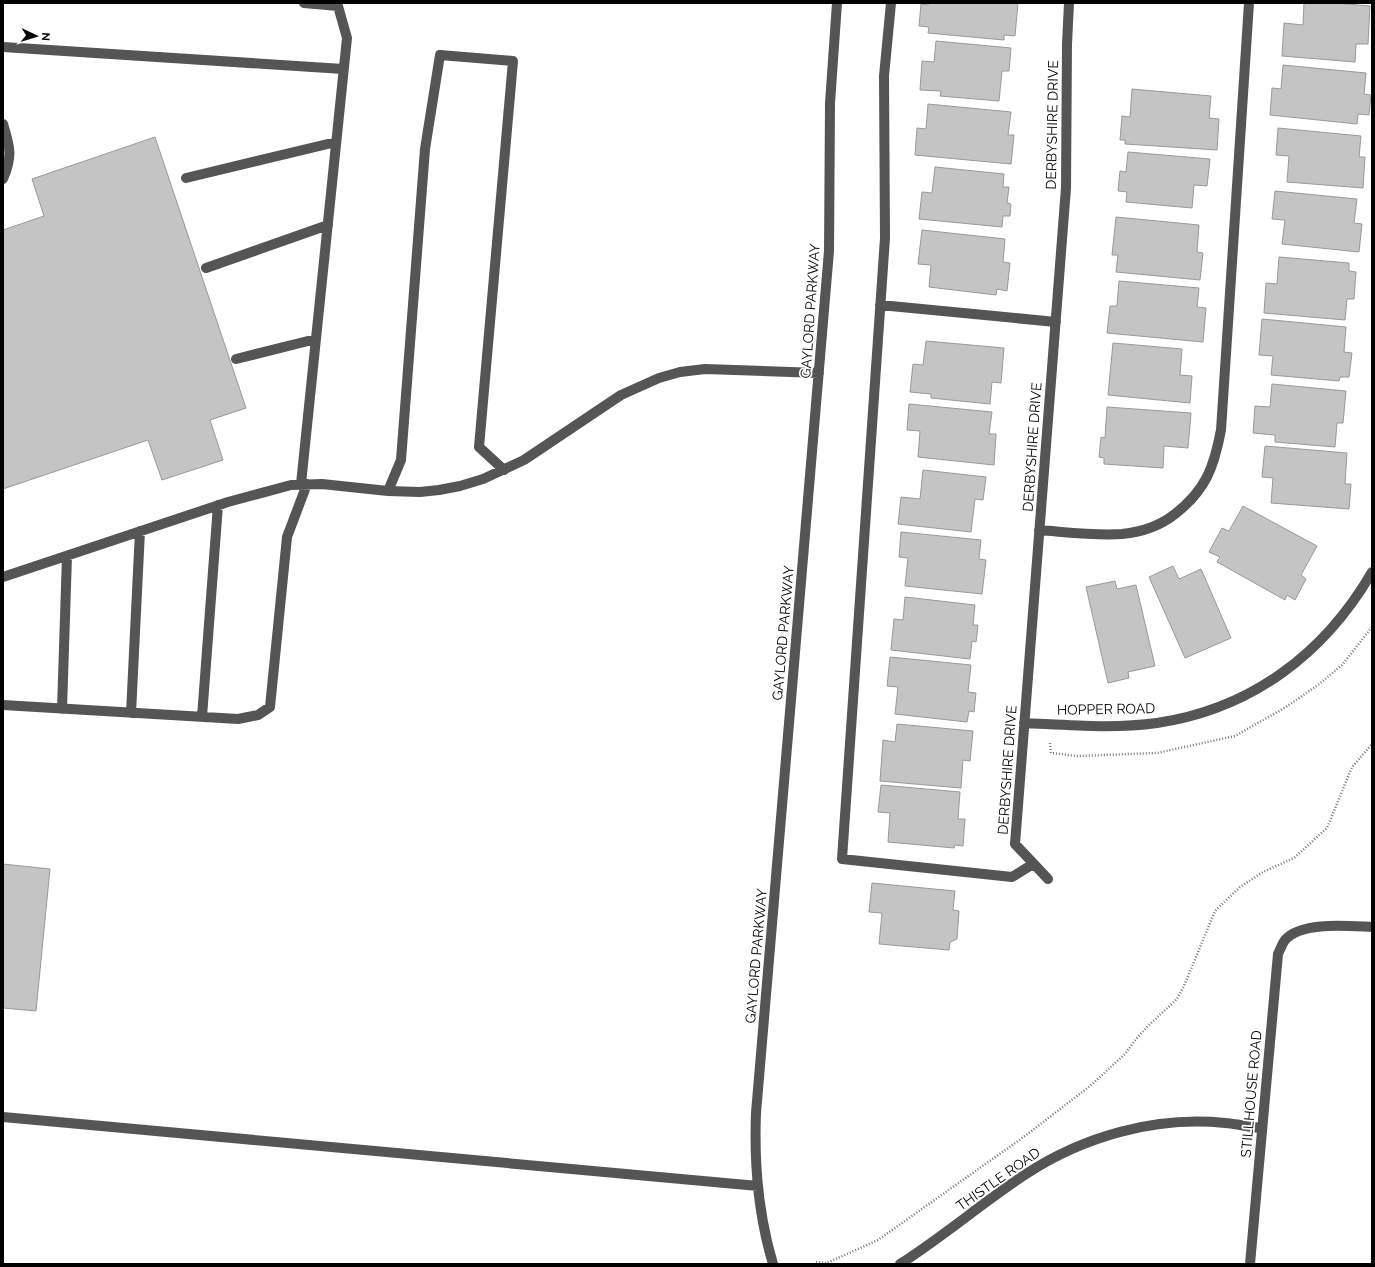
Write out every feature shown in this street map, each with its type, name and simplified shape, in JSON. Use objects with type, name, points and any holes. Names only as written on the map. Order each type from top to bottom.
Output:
[{"type":"street","points":[[3,705],[238,719],[258,715],[270,708],[287,537],[304,484],[316,339],[347,38],[338,6],[304,3]]},
{"type":"street","name":"GAYLORD PARKWAY","points":[[773,1264],[763,1223],[758,1186],[755,1141],[756,1113],[829,251],[830,103],[837,3]]},
{"type":"street","points":[[890,3],[884,76],[885,238],[842,859],[1012,877],[1034,864]]},
{"type":"street","name":"DERBYSHIRE DRIVE","points":[[1048,879],[1015,844],[1066,188],[1067,44],[1069,3]]},
{"type":"street","points":[[1039,530],[1112,534],[1133,532],[1151,528],[1173,516],[1191,500],[1203,485],[1212,467],[1217,452],[1221,430],[1250,3]]},
{"type":"street","points":[[3,47],[343,69]]},
{"type":"street","points":[[388,491],[401,460],[425,149],[440,55],[513,61],[479,447],[504,470]]},
{"type":"street","points":[[3,124],[10,148],[9,166],[3,179]]},
{"type":"street","points":[[186,178],[336,142]]},
{"type":"street","points":[[206,268],[328,225]]},
{"type":"street","points":[[880,305],[1056,322]]},
{"type":"street","points":[[236,359],[316,339]]},
{"type":"street","points":[[3,577],[218,505],[291,485],[322,484],[388,491],[420,492],[460,486],[504,470],[524,460],[621,395],[659,378],[680,372],[705,369],[819,373]]},
{"type":"street","points":[[202,717],[218,505]]},
{"type":"street","points":[[132,713],[140,531]]},
{"type":"street","points":[[62,709],[67,556]]},
{"type":"street","name":"HOPPER ROAD","points":[[1024,723],[1108,726],[1151,723],[1198,714],[1229,702],[1266,684],[1306,654],[1336,625],[1360,592],[1372,572]]},
{"type":"street","name":"STILLHOUSE ROAD","points":[[1250,1264],[1261,1128],[1278,954],[1285,940],[1294,933],[1312,927],[1372,927]]},
{"type":"street","points":[[3,1117],[758,1186]]},
{"type":"street","name":"THISTLE ROAD","points":[[900,1264],[923,1250],[1024,1175],[1054,1158],[1085,1144],[1133,1129],[1175,1123],[1218,1122],[1261,1128]]},
{"type":"path","points":[[816,1262],[827,1263],[878,1240],[1025,1136],[1090,1086],[1125,1054],[1150,1024],[1177,999],[1184,986],[1215,911],[1240,887],[1263,872],[1294,858],[1327,828],[1352,767],[1372,744]]},
{"type":"building","points":[[929,3],[1018,3],[1015,36],[1004,35],[1004,40],[928,33],[929,27],[919,26],[921,4],[928,5]]},
{"type":"building","points":[[1304,3],[1335,3],[1370,6],[1368,44],[1356,44],[1355,62],[1282,56],[1284,23],[1303,25]]},
{"type":"building","points":[[936,41],[1011,48],[1009,71],[1002,71],[999,101],[940,96],[941,91],[920,90],[922,61],[934,62]]},
{"type":"building","points":[[1283,65],[1366,73],[1364,94],[1371,95],[1369,115],[1358,114],[1357,124],[1270,115],[1272,88],[1281,89]]},
{"type":"building","points":[[1132,89],[1211,96],[1209,118],[1219,119],[1217,150],[1125,144],[1125,140],[1120,140],[1122,116],[1130,117]]},
{"type":"building","points":[[928,104],[1011,112],[1008,135],[1014,135],[1011,164],[915,155],[917,128],[926,129]]},
{"type":"building","points":[[1278,128],[1361,136],[1359,157],[1365,157],[1363,188],[1287,182],[1289,156],[1276,155]]},
{"type":"building","points":[[155,137],[246,408],[210,420],[223,460],[162,480],[148,440],[3,489],[3,230],[44,216],[32,179]]},
{"type":"building","points":[[1128,152],[1210,159],[1207,186],[1194,185],[1192,208],[1126,202],[1127,192],[1118,191],[1120,171],[1126,172]]},
{"type":"building","points":[[935,167],[1004,174],[1003,187],[1009,187],[1007,203],[1011,204],[1010,216],[1003,216],[1002,227],[919,219],[922,192],[932,193]]},
{"type":"building","points":[[1275,191],[1357,199],[1354,223],[1362,224],[1359,252],[1282,244],[1285,220],[1272,219]]},
{"type":"building","points":[[1116,217],[1199,225],[1197,252],[1203,253],[1200,280],[1116,272],[1118,255],[1112,255]]},
{"type":"building","points":[[922,230],[1005,239],[1003,262],[1010,263],[1007,291],[997,289],[996,295],[929,287],[931,265],[918,264]]},
{"type":"building","points":[[1279,257],[1349,263],[1349,271],[1356,272],[1354,299],[1347,299],[1345,320],[1264,313],[1266,283],[1277,284]]},
{"type":"building","points":[[1119,281],[1199,288],[1197,307],[1206,308],[1203,342],[1107,333],[1110,306],[1117,306]]},
{"type":"building","points":[[1262,319],[1346,327],[1344,352],[1352,353],[1349,377],[1340,377],[1339,381],[1271,375],[1273,356],[1259,355]]},
{"type":"building","points":[[926,341],[1004,348],[1001,383],[992,382],[990,404],[931,398],[931,394],[910,392],[913,364],[923,365]]},
{"type":"building","points":[[1113,343],[1182,349],[1180,375],[1192,376],[1190,403],[1108,395]]},
{"type":"building","points":[[1272,384],[1346,391],[1343,423],[1337,423],[1335,447],[1275,442],[1275,435],[1253,433],[1255,406],[1270,407]]},
{"type":"building","points":[[909,404],[992,412],[989,434],[996,434],[994,465],[918,457],[920,431],[907,430]]},
{"type":"building","points":[[1107,407],[1191,413],[1188,448],[1164,446],[1163,468],[1104,464],[1104,458],[1099,457],[1101,437],[1105,438]]},
{"type":"building","points":[[1265,446],[1347,453],[1345,484],[1351,484],[1349,509],[1271,503],[1273,478],[1262,477]]},
{"type":"building","points":[[923,470],[986,477],[983,500],[975,499],[971,532],[898,524],[901,497],[920,499]]},
{"type":"building","points":[[1243,506],[1317,546],[1301,575],[1306,579],[1295,600],[1287,595],[1285,600],[1217,562],[1220,557],[1209,552],[1222,528],[1229,531]]},
{"type":"building","points":[[901,532],[981,540],[979,559],[986,560],[982,594],[905,586],[908,558],[899,557]]},
{"type":"building","points":[[1173,566],[1179,579],[1201,569],[1231,638],[1185,658],[1149,577]]},
{"type":"building","points":[[1115,581],[1117,589],[1136,585],[1155,666],[1128,672],[1129,678],[1108,683],[1086,587]]},
{"type":"building","points":[[905,597],[975,605],[973,625],[978,625],[976,642],[972,641],[970,659],[891,650],[894,619],[903,620]]},
{"type":"building","points":[[890,657],[971,665],[968,692],[976,693],[974,712],[969,711],[967,722],[895,714],[898,687],[887,686]]},
{"type":"building","points":[[897,724],[973,731],[970,761],[963,760],[961,788],[880,781],[883,740],[895,742]]},
{"type":"building","points":[[881,785],[960,792],[958,819],[965,819],[963,846],[955,845],[954,848],[888,842],[890,813],[878,812]]},
{"type":"building","points":[[3,864],[50,869],[36,1011],[3,1008]]},
{"type":"building","points":[[872,883],[955,891],[953,910],[959,911],[957,939],[950,942],[949,950],[879,944],[882,913],[869,912]]}]
